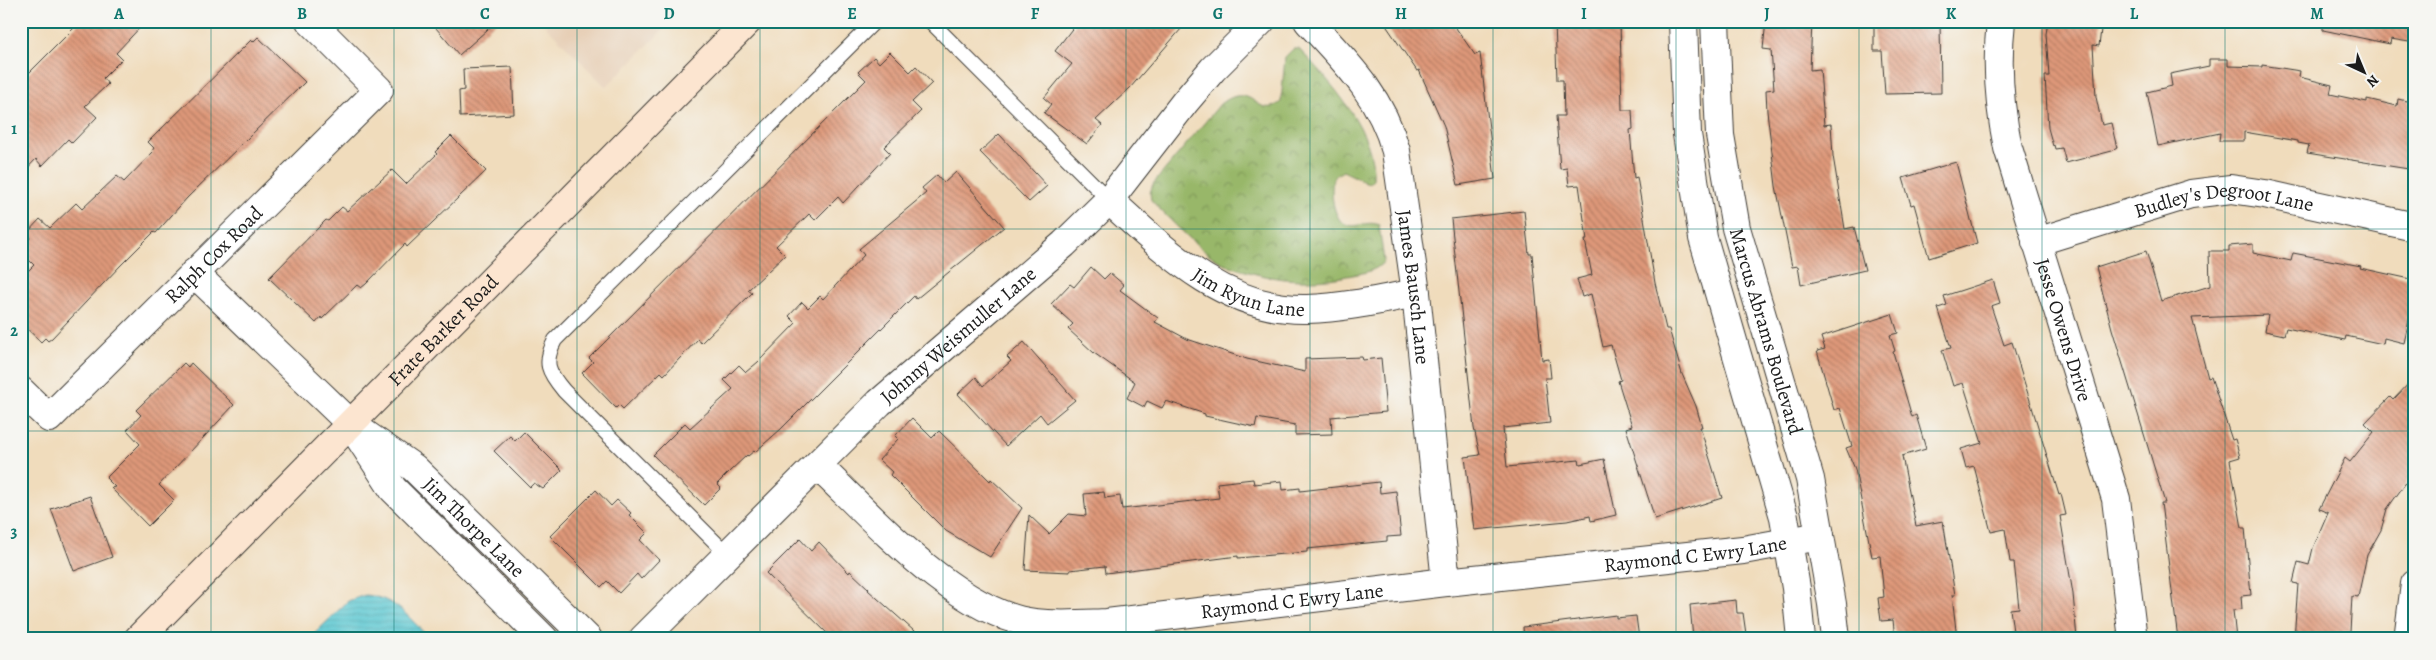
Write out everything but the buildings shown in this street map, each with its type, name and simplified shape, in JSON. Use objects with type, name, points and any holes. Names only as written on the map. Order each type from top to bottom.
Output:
[{"type":"street","name":"Ralph Cox Road","points":[[21,391],[48,418],[379,90],[310,21]]},
{"type":"street","name":"Frate Barker Road","points":[[138,639],[352,425],[748,21]]},
{"type":"street","name":"Johnny Weismuller Lane","points":[[643,639],[879,403],[1044,262],[1109,200],[1191,96],[1261,21]]},
{"type":"street","name":"James Bausch Lane","points":[[1308,21],[1360,78],[1380,107],[1390,129],[1403,193],[1416,293],[1446,582]]},
{"type":"street","name":"Marcus Abrams Boulevard","points":[[1683,21],[1687,134],[1703,238],[1773,476],[1789,543],[1802,639]]},
{"type":"street","name":"Marcus Abrams Boulevard","points":[[1715,21],[1720,136],[1736,228],[1764,329],[1801,446],[1817,512],[1836,639]]},
{"type":"street","name":"Jesse Owens Drive","points":[[2001,21],[1998,62],[2000,111],[2008,148],[2036,242],[2116,499],[2133,639]]},
{"type":"street","name":"Budley's Degroot Lane","points":[[2036,242],[2191,194],[2231,189],[2265,194],[2415,227]]},
{"type":"street","name":"Jim Ryun Lane","points":[[1109,200],[1160,246],[1206,280],[1236,294],[1268,305],[1305,309],[1341,306],[1416,293]]},
{"type":"street","name":"Jim Thorpe Lane","points":[[194,273],[352,425],[414,468],[588,639]]},
{"type":"street","name":"Jim Thorpe Lane","points":[[352,425],[393,489],[544,639]]},
{"type":"street","name":"Raymond C Ewry Lane","points":[[818,465],[925,567],[951,588],[1003,616],[1032,623],[1061,625],[1107,623],[1446,582],[1743,550],[1820,536]]},
{"type":"street","points":[[2408,639],[2415,584]]},
{"type":"lane","points":[[728,555],[564,391],[554,378],[548,365],[548,352],[555,340],[875,21]]},
{"type":"lane","points":[[930,21],[1109,200]]},
{"type":"shaded area","points":[[541,21],[672,21],[606,87]]},
{"type":"green space","points":[[1293,49],[1299,49],[1337,92],[1360,126],[1367,144],[1372,163],[1373,181],[1368,183],[1343,171],[1334,178],[1332,193],[1336,213],[1343,223],[1351,226],[1371,223],[1379,225],[1384,261],[1371,271],[1342,277],[1312,280],[1282,279],[1252,273],[1215,259],[1186,235],[1151,200],[1150,193],[1153,184],[1221,103],[1236,96],[1249,98],[1268,107],[1281,102],[1285,57]]},
{"type":"water","points":[[365,595],[386,600],[402,610],[430,639],[309,639],[348,601]]}]
